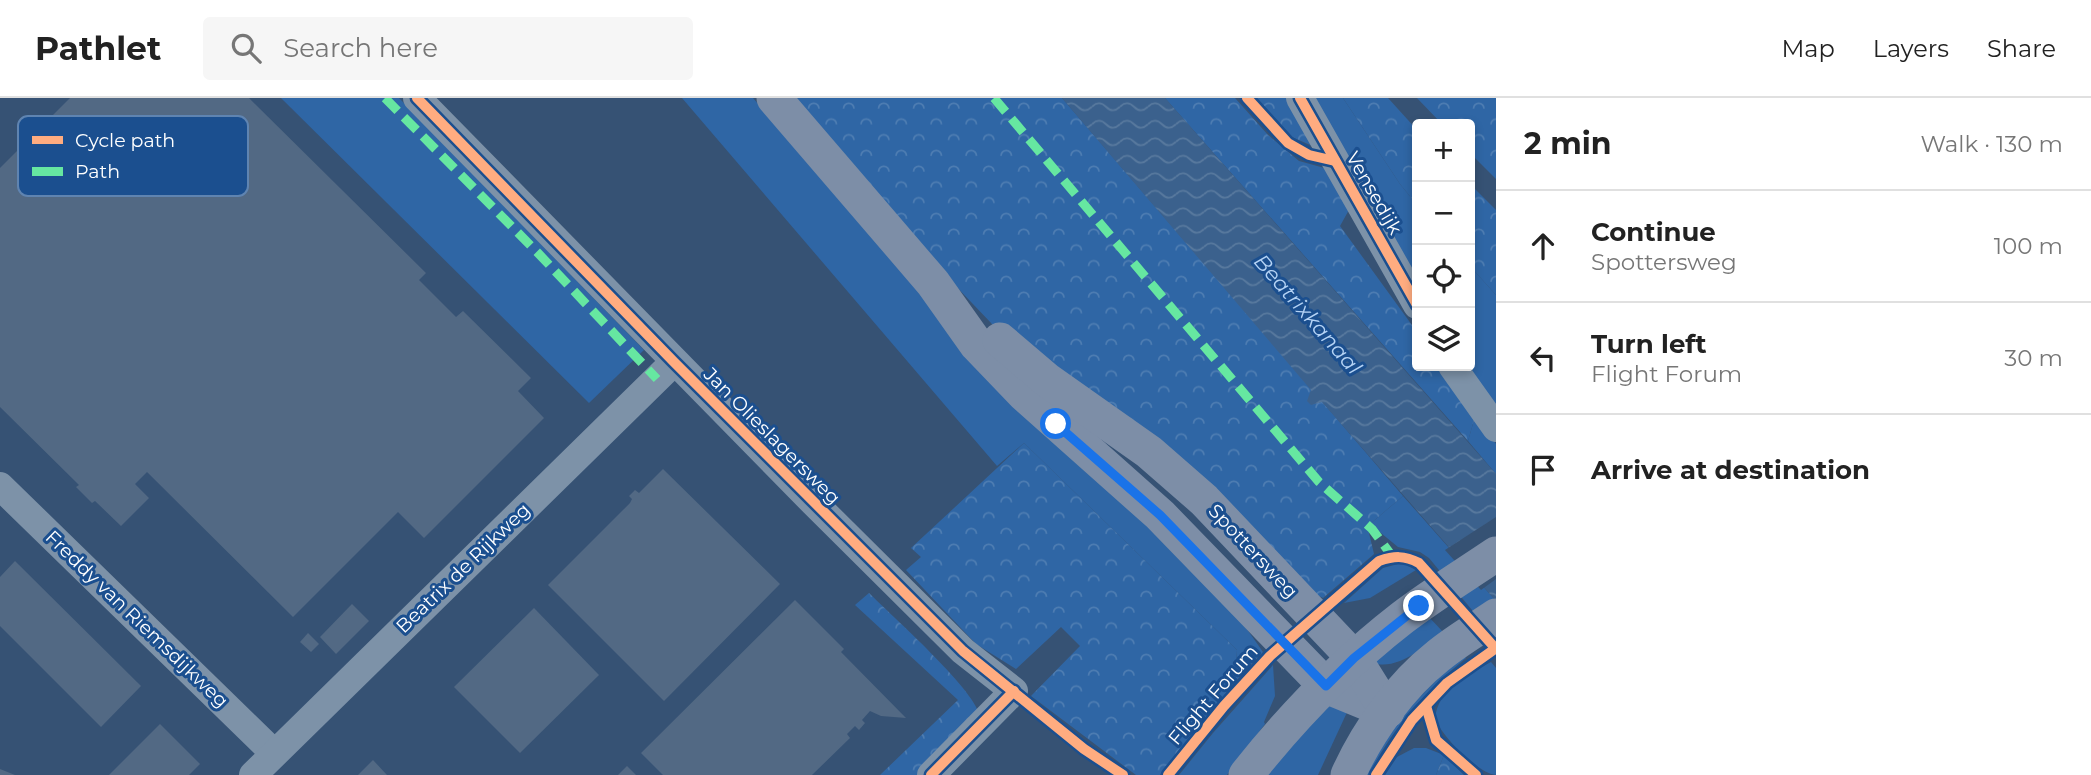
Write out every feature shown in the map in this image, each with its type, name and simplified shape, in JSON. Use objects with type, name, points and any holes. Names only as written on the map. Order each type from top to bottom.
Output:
[{"type":"main road","name":"Spottersweg","points":[[774,98],[933,283],[977,345],[995,364],[1056,424],[1160,515],[1326,686],[1387,710]]},
{"type":"main road","name":"Spottersweg","points":[[933,283],[1047,380],[1149,452],[1194,491],[1354,658],[1387,710]]},
{"type":"main road","points":[[1246,775],[1293,720],[1354,658],[1419,606],[1496,554]]},
{"type":"main road","points":[[1348,775],[1387,710],[1409,681],[1496,616]]},
{"type":"street","name":"Jan Olieslagersweg","points":[[417,98],[674,362],[963,651],[1014,691],[931,775]]},
{"type":"street","name":"Vensedijk","points":[[1300,98],[1412,296]]},
{"type":"street","name":"Beatrix de Rijkweg","points":[[253,775],[674,362]]},
{"type":"street","points":[[1456,371],[1496,428]]},
{"type":"street","name":"Freddy van Riemsdijkweg","points":[[0,486],[274,752]]},
{"type":"green space","points":[[281,98],[399,98],[644,350],[589,403]]},
{"type":"green space","points":[[682,98],[753,98],[995,380],[1137,516],[1244,625],[1263,652],[1235,682],[1237,650],[1024,443],[997,466]]},
{"type":"green space","points":[[794,98],[1062,98],[1403,496],[1370,524],[1369,533],[1374,554],[1323,598],[1309,591],[993,325],[951,281]]},
{"type":"green space","points":[[1165,98],[1235,98],[1268,135],[1299,161],[1328,169],[1350,208],[1340,226],[1412,325],[1412,371],[1445,371],[1476,413],[1468,441]]},
{"type":"green space","points":[[1257,98],[1287,98],[1317,148],[1292,137]]},
{"type":"green space","points":[[1313,98],[1343,98],[1412,199],[1412,273]]},
{"type":"green space","points":[[1343,98],[1388,98],[1412,124],[1412,199]]},
{"type":"green space","points":[[1417,98],[1496,98],[1496,179],[1475,158],[1475,119],[1437,119]]},
{"type":"green space","points":[[1475,189],[1496,210],[1496,295],[1475,272]]},
{"type":"green space","points":[[1475,272],[1496,295],[1496,411],[1471,371],[1475,371]]},
{"type":"green space","points":[[1476,413],[1496,444],[1496,474],[1468,441]]},
{"type":"green space","points":[[1024,443],[1237,650],[1235,682],[1160,775],[1136,775],[1031,696],[1080,646],[1061,627],[1016,669],[976,644],[906,570],[921,557],[911,548]]},
{"type":"green space","points":[[1403,496],[1496,601],[1496,639],[1429,558],[1420,552],[1398,547],[1370,524]]},
{"type":"green space","points":[[1398,564],[1416,570],[1370,598],[1344,603],[1383,568]]},
{"type":"green space","points":[[869,593],[948,670],[963,687],[979,714],[920,775],[880,775],[958,700],[855,605]]},
{"type":"green space","points":[[1428,616],[1444,633],[1400,661],[1390,664],[1371,662]]},
{"type":"green space","points":[[1462,654],[1466,658],[1411,711],[1388,742],[1369,775],[1365,775],[1398,719]]},
{"type":"green space","points":[[1491,662],[1496,668],[1496,775],[1480,768],[1461,753],[1435,719],[1437,708],[1448,691]]},
{"type":"green space","points":[[1273,665],[1275,696],[1265,724],[1227,775],[1179,775],[1213,733]]},
{"type":"green space","points":[[1332,697],[1349,708],[1318,775],[1265,775]]},
{"type":"green space","points":[[1414,748],[1426,748],[1444,755],[1436,775],[1385,775],[1397,757]]},
{"type":"green space","points":[[1444,755],[1464,775],[1436,775]]},
{"type":"water","name":"Beatrixkanaal","points":[[1062,98],[1165,98],[1496,474],[1496,601],[1322,402],[1311,405],[1307,401],[1311,390]]},
{"type":"pier","points":[[1496,517],[1496,579],[1481,590],[1445,550]]},
{"type":"building","points":[[70,98],[249,98],[426,273],[419,280],[456,317],[463,311],[531,378],[518,391],[544,418],[424,538],[398,512],[293,617],[147,472],[135,484],[149,498],[121,526],[95,501],[92,503],[76,487],[79,485],[0,407],[0,168],[18,150],[18,196],[248,196],[248,116],[52,116]]},
{"type":"building","points":[[663,469],[780,584],[664,701],[548,585],[630,503],[632,499],[629,496],[635,490],[639,493]]},
{"type":"building","points":[[15,561],[141,686],[101,727],[0,626],[0,577]]},
{"type":"building","points":[[795,600],[844,649],[841,652],[906,718],[881,716],[870,711],[862,720],[865,723],[859,730],[855,726],[847,734],[850,738],[812,775],[663,775],[641,753]]},
{"type":"building","points":[[352,604],[369,621],[336,654],[320,637]]},
{"type":"building","points":[[534,608],[599,675],[520,753],[454,687]]},
{"type":"building","points":[[308,633],[319,644],[311,652],[300,642]]},
{"type":"building","points":[[160,724],[200,764],[189,775],[109,775]]},
{"type":"building","points":[[373,760],[387,775],[358,775]]},
{"type":"building","points":[[627,766],[636,775],[618,775]]},
{"type":"building","points":[[0,769],[15,775],[0,775]]},
{"type":"marked path","points":[[385,98],[538,253],[657,379]]},
{"type":"marked path","points":[[994,98],[1319,482],[1372,529],[1392,556]]},
{"type":"cycle path","points":[[417,98],[674,362],[963,651],[1084,749],[1123,775]]},
{"type":"cycle path","points":[[1247,98],[1288,143],[1309,155],[1335,161]]},
{"type":"cycle path","points":[[1300,98],[1412,296]]},
{"type":"cycle path","name":"Flight Forum","points":[[1168,775],[1224,706],[1270,656],[1379,561],[1399,557],[1419,563],[1496,649]]},
{"type":"cycle path","points":[[1376,775],[1412,720],[1447,683],[1496,648]]},
{"type":"cycle path","points":[[931,775],[1014,691]]},
{"type":"cycle path","points":[[1426,706],[1436,740],[1476,775]]},
{"type":"route","points":[[1056,424],[1160,515],[1326,686],[1354,658],[1419,606]]}]
